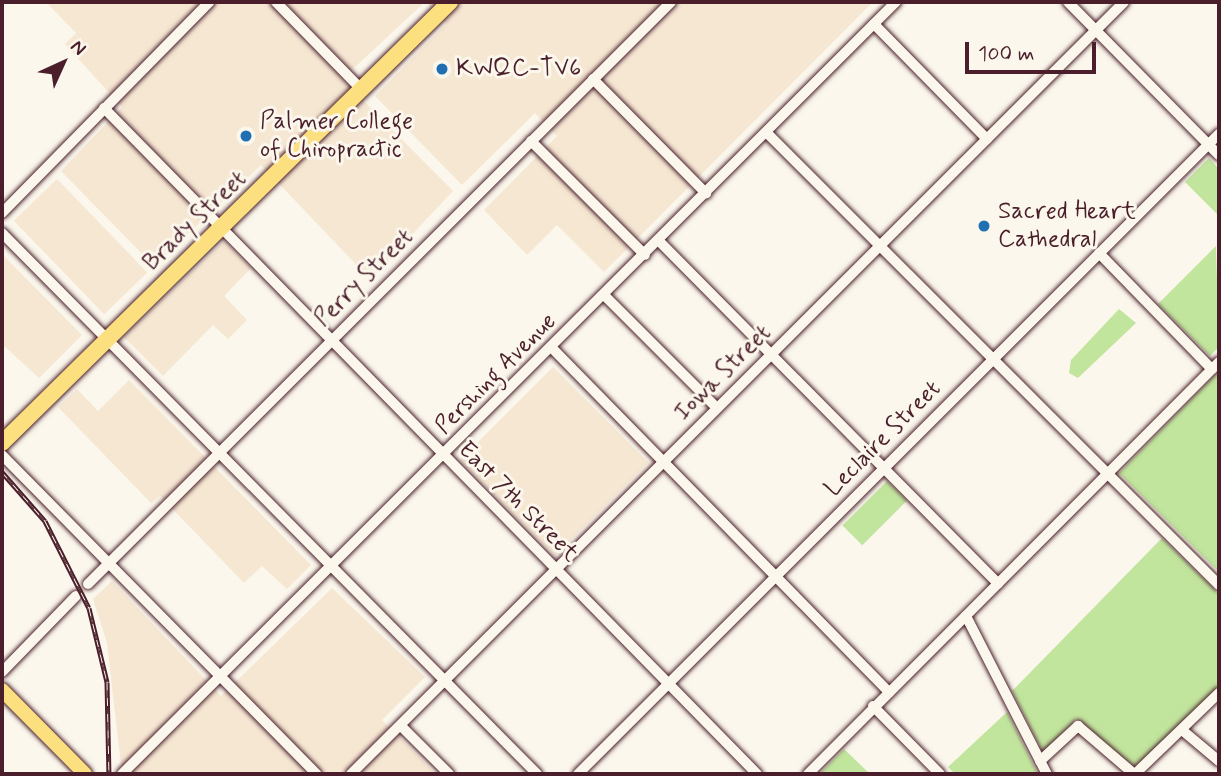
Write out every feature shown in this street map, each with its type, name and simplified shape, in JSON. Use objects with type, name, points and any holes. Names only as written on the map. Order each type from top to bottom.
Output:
[{"type":"highway","name":"Brady Street","points":[[2,443],[450,2]]},
{"type":"main road","points":[[2,690],[85,774]]},
{"type":"street","points":[[2,213],[209,2]]},
{"type":"street","points":[[276,2],[362,90]]},
{"type":"street","name":"Perry Street","points":[[88,584],[670,2]]},
{"type":"street","name":"Pershing Avenue","points":[[122,774],[605,296],[896,2]]},
{"type":"street","points":[[1068,2],[1219,155]]},
{"type":"street","name":"Iowa Street","points":[[351,774],[1124,2]]},
{"type":"street","points":[[874,24],[987,139]]},
{"type":"street","points":[[593,79],[706,193]]},
{"type":"street","name":"East 7th Street","points":[[104,108],[757,774]]},
{"type":"street","points":[[767,132],[1219,586]]},
{"type":"street","name":"Leclaire Street","points":[[578,774],[1219,134]]},
{"type":"street","points":[[531,141],[645,255]]},
{"type":"street","points":[[2,233],[537,774]]},
{"type":"street","points":[[659,241],[998,583]]},
{"type":"street","points":[[808,774],[1216,365],[1098,253]]},
{"type":"street","points":[[605,296],[718,408]]},
{"type":"street","points":[[552,348],[889,692]]},
{"type":"street","points":[[2,455],[317,774]]},
{"type":"street","points":[[2,672],[76,596]]},
{"type":"street","points":[[966,616],[1047,774]]},
{"type":"street","points":[[1040,761],[1078,726],[1135,774],[1219,693]]},
{"type":"street","points":[[873,706],[940,774]]},
{"type":"street","points":[[401,726],[449,774]]},
{"type":"street","points":[[1182,730],[1219,761]]},
{"type":"shaded area","name":"Palmer College of Chiropractic","points":[[46,2],[425,2],[342,79],[453,191],[370,279],[261,165],[154,266],[61,171],[122,107],[65,44],[76,33]]},
{"type":"shaded area","points":[[426,2],[873,2],[604,272],[557,225],[527,255],[484,210],[557,136],[535,113],[462,185],[375,96],[446,24]]},
{"type":"shaded area","points":[[57,179],[147,273],[104,314],[14,221]]},
{"type":"shaded area","points":[[224,241],[251,268],[224,296],[247,320],[228,339],[213,325],[163,376],[124,337]]},
{"type":"shaded area","points":[[2,254],[82,335],[39,378],[2,344]]},
{"type":"shaded area","points":[[553,367],[648,462],[555,556],[460,460]]},
{"type":"shaded area","points":[[129,380],[311,565],[287,589],[262,566],[244,583],[160,496],[151,503],[58,407],[77,389],[98,411]]},
{"type":"shaded area","points":[[112,581],[221,696],[332,588],[425,677],[382,720],[436,774],[122,774],[107,643],[93,599]]},
{"type":"green space","points":[[1209,158],[1219,169],[1219,216],[1185,182]]},
{"type":"green space","points":[[1216,246],[1219,347],[1210,356],[1158,304]]},
{"type":"green space","points":[[1119,309],[1136,323],[1078,378],[1069,373],[1071,360]]},
{"type":"green space","points":[[1219,371],[1219,572],[1119,473]]},
{"type":"green space","points":[[887,481],[907,501],[862,545],[842,526]]},
{"type":"green space","points":[[1162,538],[1219,594],[1219,687],[1135,767],[1076,719],[1043,752],[1012,691]]},
{"type":"green space","points":[[1007,712],[1038,774],[955,774],[948,767]]},
{"type":"green space","points":[[844,749],[870,774],[819,774]]},
{"type":"railway","points":[[2,472],[45,521],[89,608],[107,682],[109,774]]},
{"type":"place","name":"KWQC-TV6","points":[[442,69]]},
{"type":"place","name":"Palmer College of Chiropractic","points":[[246,136]]},
{"type":"place","name":"Sacred Heart Cathedral","points":[[984,226]]}]
